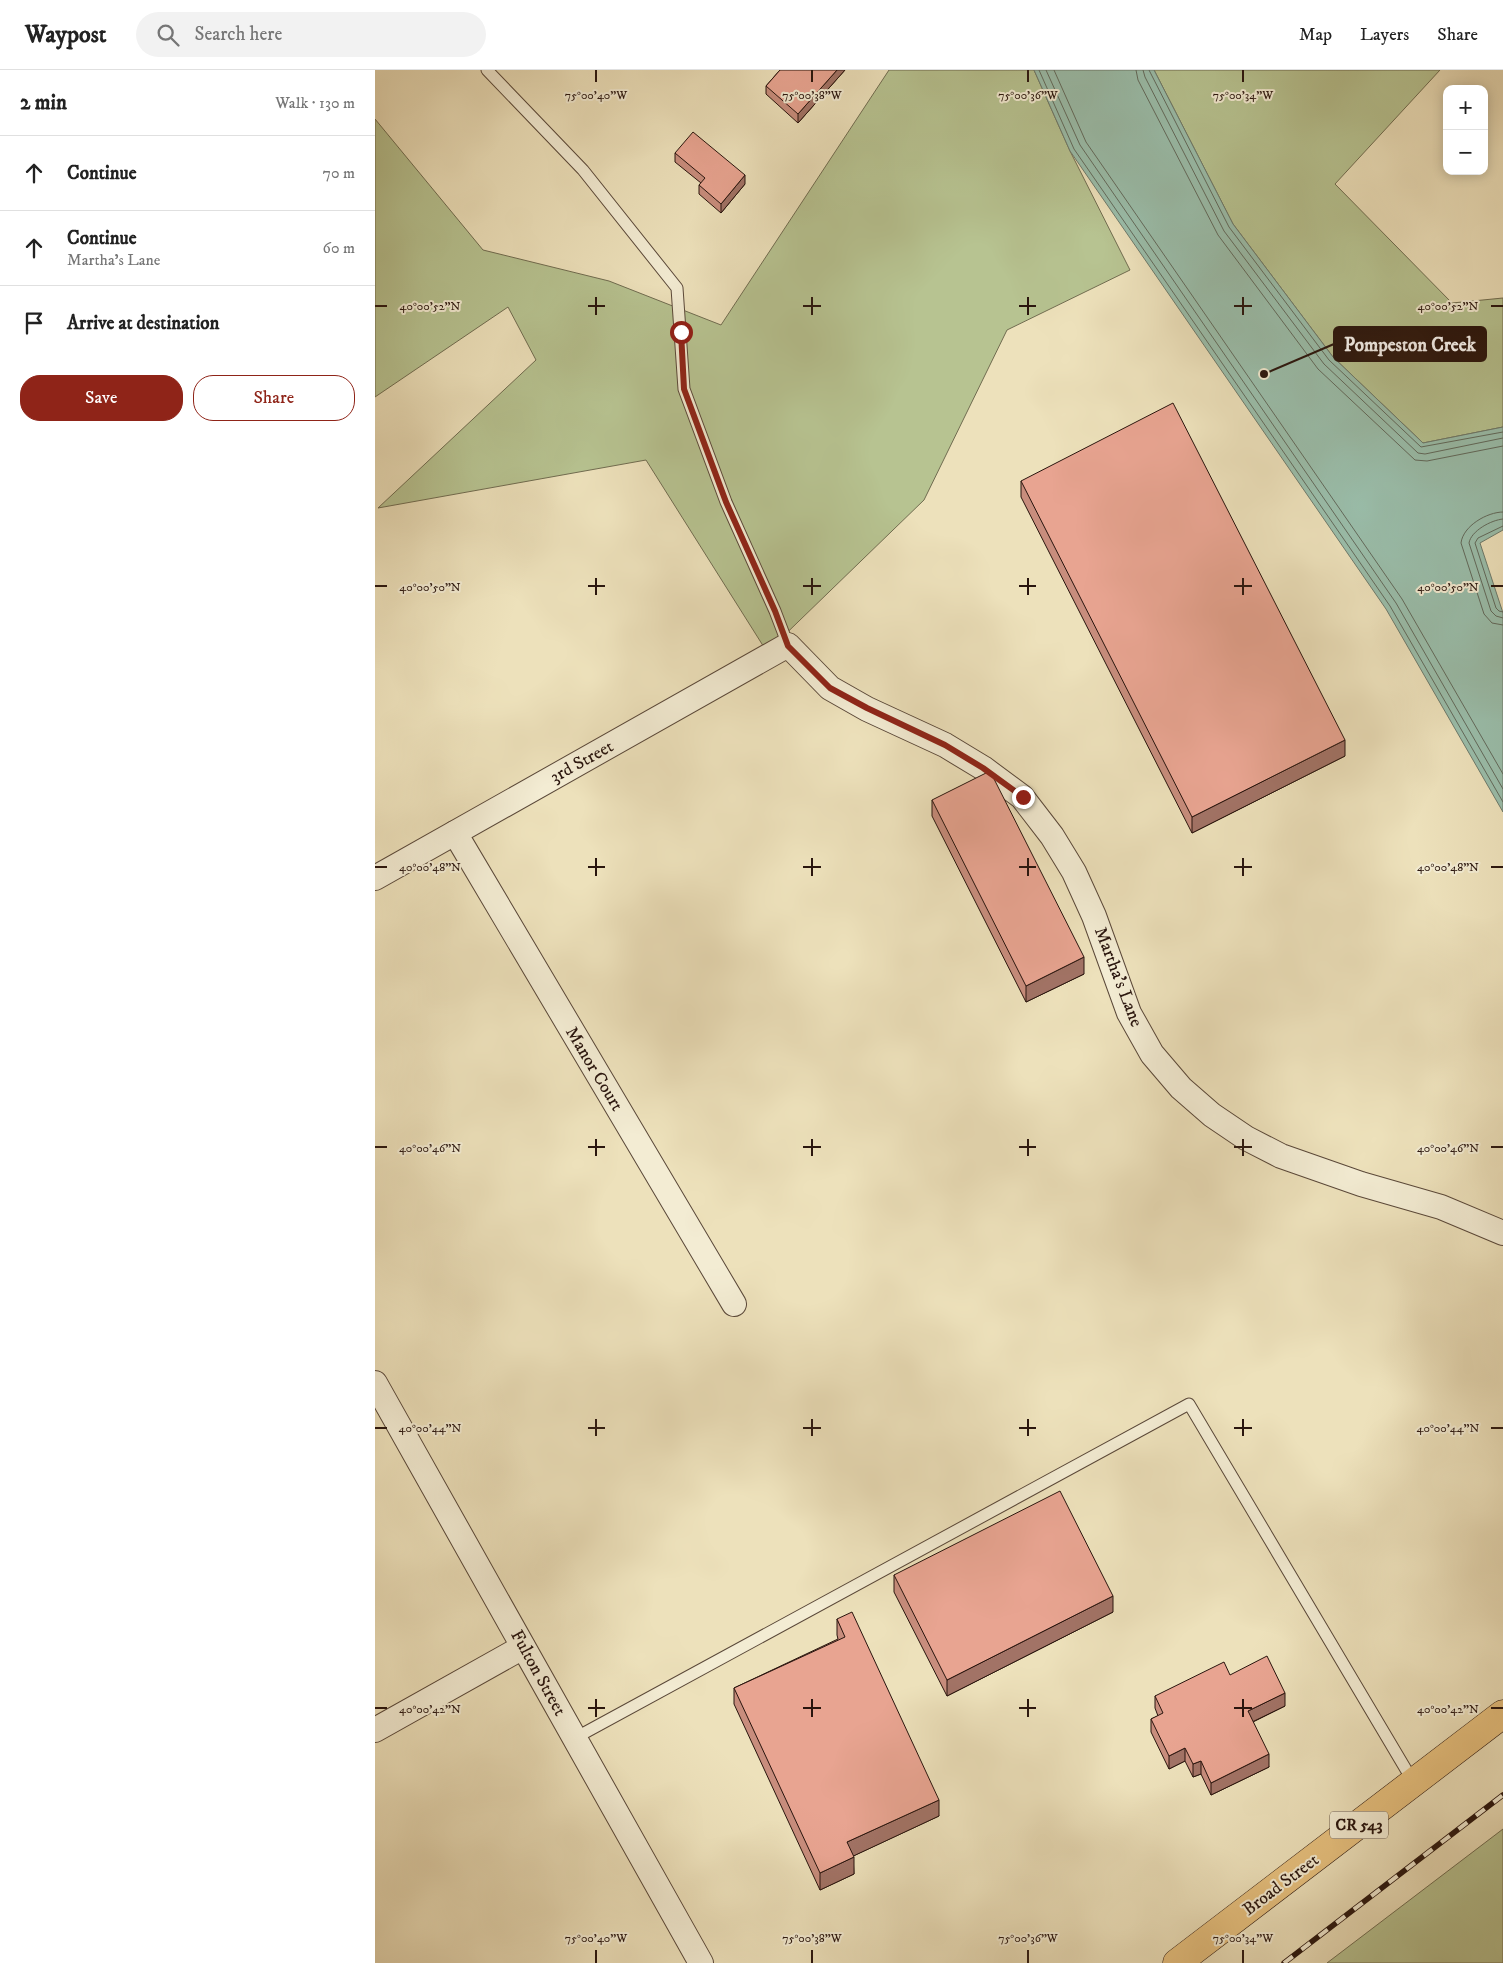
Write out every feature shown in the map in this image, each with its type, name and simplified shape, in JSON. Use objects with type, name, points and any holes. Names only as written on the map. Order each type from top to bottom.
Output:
[{"type":"main road","name":"Broad Street","points":[[1177,1963],[1503,1714]]},
{"type":"street","name":"3rd Street","points":[[375,878],[788,646]]},
{"type":"street","name":"Martha's Lane","points":[[788,646],[830,688],[945,745],[983,768],[1023,797],[1052,836],[1074,872],[1094,916],[1129,1013],[1152,1054],[1181,1088],[1212,1115],[1246,1138],[1281,1156],[1361,1184],[1441,1207],[1503,1233]]},
{"type":"street","name":"Manor Court","points":[[455,833],[734,1304]]},
{"type":"street","name":"Fulton Street","points":[[375,1384],[701,1963]]},
{"type":"street","points":[[375,1730],[523,1647]]},
{"type":"lane","points":[[487,70],[583,170],[677,288],[684,389],[726,502],[775,611],[788,646]]},
{"type":"lane","points":[[575,1738],[1189,1404],[1414,1783]]},
{"type":"shaded area","points":[[889,70],[1034,70],[1070,151],[1130,270],[1007,330],[924,500],[767,652],[646,460],[378,508],[536,360],[508,307],[375,397],[375,119],[483,250],[609,281],[721,325]]},
{"type":"shaded area","points":[[1154,70],[1440,70],[1335,184],[1452,303],[1503,298],[1503,427],[1423,443],[1333,357],[1233,224]]},
{"type":"shaded area","points":[[1503,1829],[1503,1963],[1327,1963]]},
{"type":"water","points":[[1034,70],[1154,70],[1233,224],[1333,357],[1423,443],[1503,427],[1503,530],[1480,543],[1503,613],[1503,812],[1386,609],[1070,151]]},
{"type":"building","points":[[780,70],[837,70],[798,114],[766,86]]},
{"type":"building","points":[[693,132],[745,175],[721,204],[699,185],[705,178],[675,153]]},
{"type":"building","points":[[1173,403],[1345,740],[1192,817],[1021,481]]},
{"type":"building","points":[[990,771],[1084,957],[1026,986],[932,800]]},
{"type":"building","points":[[1060,1491],[1113,1596],[947,1680],[894,1575]]},
{"type":"building","points":[[852,1612],[939,1800],[847,1842],[854,1857],[820,1873],[734,1688],[845,1637],[837,1619]]},
{"type":"building","points":[[1267,1656],[1285,1693],[1248,1711],[1269,1754],[1211,1783],[1201,1761],[1193,1764],[1185,1748],[1169,1756],[1151,1719],[1163,1713],[1155,1696],[1224,1662],[1230,1675]]},
{"type":"railway","points":[[1284,1963],[1503,1795]]},
{"type":"place","name":"Pompeston Creek","points":[[1264,374]]},
{"type":"route","points":[[681,332],[684,389],[726,502],[775,611],[788,646],[830,688],[945,745],[983,768],[1023,797]]}]
